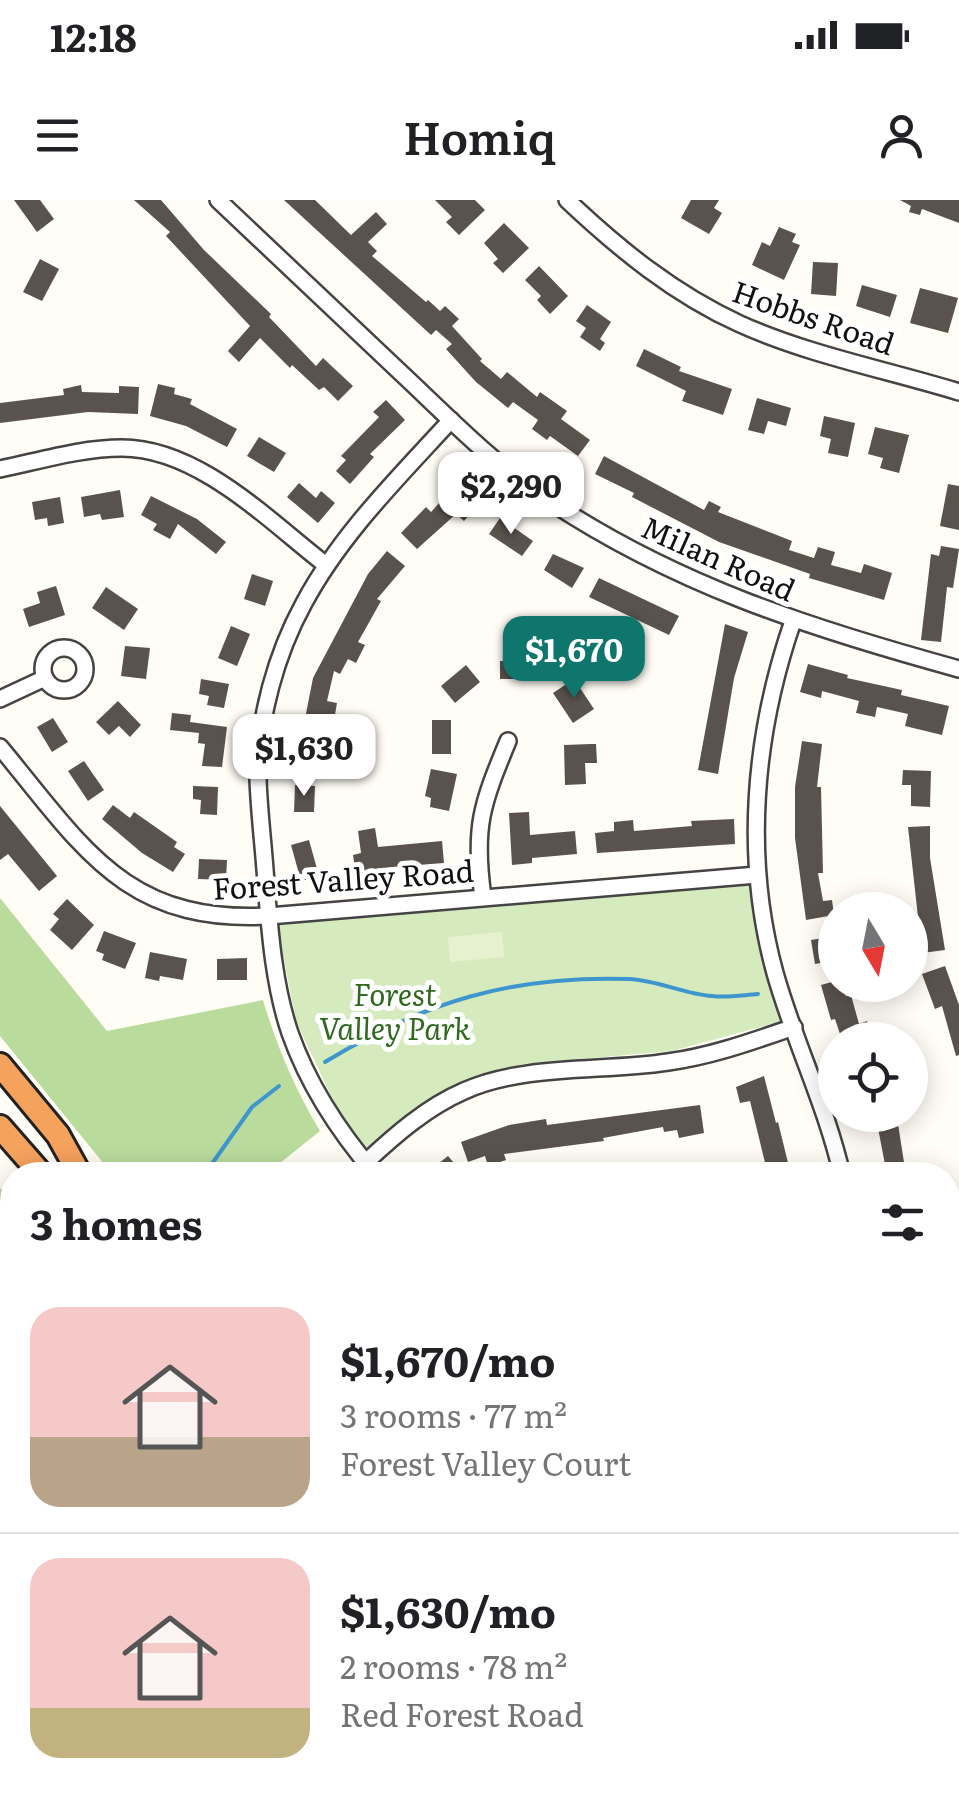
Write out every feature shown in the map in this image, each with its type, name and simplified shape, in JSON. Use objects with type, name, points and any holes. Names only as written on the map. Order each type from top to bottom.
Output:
[{"type":"highway","points":[[0,1065],[58,1135],[73,1162]]},
{"type":"highway","points":[[0,1083],[69,1162]]},
{"type":"highway","points":[[0,1127],[31,1162]]},
{"type":"street","name":"Milan Road","points":[[218,200],[481,450],[600,533],[677,574],[793,621],[959,669]]},
{"type":"street","name":"Hobbs Road","points":[[566,200],[624,253],[691,298],[740,324],[959,392]]},
{"type":"street","points":[[365,1162],[336,1127],[298,1053],[277,982],[258,776],[262,734],[269,694],[282,658],[302,607],[326,565],[450,420]]},
{"type":"street","points":[[0,469],[93,450],[124,448],[158,454],[194,466],[326,565]]},
{"type":"street","points":[[793,621],[770,703],[760,762],[757,876],[776,974],[839,1162]]},
{"type":"street","points":[[0,699],[45,678]]},
{"type":"street","points":[[482,897],[480,818],[508,741]]},
{"type":"street","name":"Forest Valley Road","points":[[0,747],[104,869],[135,891],[200,915],[268,916],[757,876]]},
{"type":"street","points":[[378,1162],[435,1106],[466,1089],[523,1076],[668,1062],[714,1053],[794,1028]]},
{"type":"green space","name":"Forest Valley Park","points":[[750,884],[760,951],[782,1021],[672,1051],[523,1064],[450,1087],[358,1154],[296,1021],[277,925]]},
{"type":"green space","points":[[0,898],[107,1031],[263,1000],[287,1067],[320,1131],[281,1162],[102,1162],[0,1036]]},
{"type":"green space","points":[[502,932],[504,957],[450,962],[448,937]]},
{"type":"building","points":[[14,200],[40,200],[54,219],[37,232]]},
{"type":"building","points":[[134,200],[161,200],[316,366],[323,358],[353,386],[338,401],[324,387],[319,390],[292,365],[290,368],[260,338],[239,362],[228,351],[250,326],[166,236],[170,232]]},
{"type":"building","points":[[284,200],[315,200],[351,235],[376,212],[387,224],[368,242],[377,251],[372,256],[426,302],[440,311],[445,306],[459,319],[452,326],[480,361],[501,379],[507,372],[537,397],[540,392],[567,411],[561,419],[590,440],[578,456],[550,436],[547,440],[532,429],[538,420],[513,402],[508,408],[476,382],[446,349],[452,344],[436,330],[431,335]]},
{"type":"building","points":[[435,200],[475,200],[485,210],[459,235],[446,222],[452,217]]},
{"type":"building","points":[[691,200],[719,200],[714,208],[722,213],[709,234],[681,218]]},
{"type":"building","points":[[900,200],[959,200],[959,223],[922,209],[920,215],[909,212],[911,206]]},
{"type":"building","points":[[504,223],[529,248],[503,273],[493,263],[498,259],[484,243]]},
{"type":"building","points":[[779,227],[796,234],[792,242],[800,245],[784,280],[752,265],[762,242],[770,246]]},
{"type":"building","points":[[40,259],[59,269],[42,301],[23,292]]},
{"type":"building","points":[[813,262],[838,263],[836,296],[811,294]]},
{"type":"building","points":[[539,266],[568,296],[550,314],[537,300],[541,296],[525,280]]},
{"type":"building","points":[[862,285],[897,295],[890,317],[856,306]]},
{"type":"building","points":[[920,288],[958,298],[948,333],[910,323]]},
{"type":"building","points":[[587,305],[611,322],[600,339],[605,343],[600,351],[580,337],[586,328],[576,321]]},
{"type":"building","points":[[644,349],[681,367],[679,371],[732,389],[723,415],[682,401],[686,391],[636,366]]},
{"type":"building","points":[[158,384],[175,388],[174,394],[192,399],[190,404],[237,429],[227,447],[186,426],[150,416]]},
{"type":"building","points":[[81,385],[82,392],[119,393],[119,386],[139,387],[138,414],[88,412],[0,423],[0,403],[64,395],[63,389]]},
{"type":"building","points":[[757,398],[791,408],[786,426],[768,421],[764,434],[748,430]]},
{"type":"building","points":[[386,400],[405,420],[370,454],[374,457],[350,484],[336,471],[346,460],[341,456],[379,417],[373,412]]},
{"type":"building","points":[[824,416],[855,423],[848,457],[828,453],[831,439],[820,436]]},
{"type":"building","points":[[875,427],[909,435],[899,473],[880,468],[883,458],[868,454]]},
{"type":"building","points":[[259,437],[286,453],[274,472],[247,456]]},
{"type":"building","points":[[604,456],[704,510],[709,501],[721,507],[718,512],[792,541],[789,550],[814,558],[818,547],[835,552],[831,565],[861,573],[864,564],[892,573],[884,600],[809,578],[810,574],[719,542],[595,474]]},
{"type":"building","points":[[464,476],[480,490],[469,502],[476,508],[464,521],[456,514],[417,549],[401,533],[426,507],[431,512]]},
{"type":"building","points":[[299,483],[316,498],[321,491],[335,503],[318,523],[287,497]]},
{"type":"building","points":[[948,484],[959,486],[959,530],[940,526]]},
{"type":"building","points":[[120,490],[124,517],[84,517],[81,497]]},
{"type":"building","points":[[151,496],[197,519],[226,542],[216,554],[178,524],[170,539],[153,530],[157,524],[141,515]]},
{"type":"building","points":[[60,497],[64,523],[48,526],[47,518],[35,520],[32,502]]},
{"type":"building","points":[[500,518],[533,541],[522,556],[489,534]]},
{"type":"building","points":[[941,546],[959,549],[953,588],[947,587],[941,642],[921,640],[931,554],[939,556]]},
{"type":"building","points":[[387,551],[405,566],[377,599],[381,601],[358,642],[365,645],[356,663],[348,659],[340,674],[334,671],[327,701],[337,703],[326,767],[306,763],[310,746],[300,744],[313,678],[368,574]]},
{"type":"building","points":[[553,554],[584,568],[572,588],[544,570]]},
{"type":"building","points":[[252,574],[273,581],[265,606],[244,599]]},
{"type":"building","points":[[599,578],[679,616],[669,635],[589,597]]},
{"type":"building","points":[[56,586],[65,615],[29,627],[23,609],[40,603],[37,592]]},
{"type":"building","points":[[106,587],[138,609],[124,630],[92,608]]},
{"type":"building","points":[[725,624],[748,632],[734,678],[718,774],[698,770]]},
{"type":"building","points":[[231,626],[250,634],[237,666],[218,658]]},
{"type":"building","points":[[125,646],[150,648],[146,679],[121,676]]},
{"type":"building","points":[[500,661],[536,661],[536,679],[500,679]]},
{"type":"building","points":[[808,664],[848,675],[847,678],[902,690],[901,695],[949,706],[942,735],[905,726],[908,714],[877,707],[875,717],[856,713],[859,701],[822,691],[821,698],[800,692]]},
{"type":"building","points":[[466,665],[480,682],[455,703],[441,686]]},
{"type":"building","points":[[201,679],[229,684],[224,708],[207,705],[209,696],[199,694]]},
{"type":"building","points":[[574,679],[594,709],[573,723],[553,693]]},
{"type":"building","points":[[118,701],[141,725],[130,737],[119,726],[109,735],[96,722]]},
{"type":"building","points":[[172,713],[191,715],[190,722],[227,727],[222,767],[202,766],[205,744],[198,743],[199,733],[170,730]]},
{"type":"building","points":[[53,718],[68,742],[52,752],[37,727]]},
{"type":"building","points":[[432,720],[451,720],[451,754],[432,754]]},
{"type":"building","points":[[802,741],[822,744],[817,787],[821,787],[823,873],[818,873],[821,892],[818,892],[818,918],[806,920],[795,838],[795,787]]},
{"type":"building","points":[[596,744],[597,763],[585,763],[586,784],[565,785],[564,745]]},
{"type":"building","points":[[84,761],[104,790],[88,801],[68,771]]},
{"type":"building","points":[[431,769],[457,774],[449,811],[430,807],[431,798],[425,796]]},
{"type":"building","points":[[903,770],[931,771],[930,807],[911,806],[911,785],[902,785]]},
{"type":"building","points":[[295,785],[315,786],[314,812],[294,812]]},
{"type":"building","points":[[193,786],[218,787],[217,815],[200,814],[201,800],[193,799]]},
{"type":"building","points":[[113,805],[130,818],[134,812],[177,842],[174,847],[185,854],[173,872],[142,853],[102,819]]},
{"type":"building","points":[[0,806],[57,876],[39,891],[8,854],[0,860]]},
{"type":"building","points":[[529,812],[530,835],[575,831],[577,854],[532,858],[532,863],[512,865],[509,813]]},
{"type":"building","points":[[734,819],[735,844],[597,853],[595,833],[614,831],[614,822],[633,820],[634,831],[692,826],[691,821]]},
{"type":"building","points":[[930,826],[930,858],[945,950],[928,952],[928,892],[915,892],[908,827]]},
{"type":"building","points":[[375,828],[378,847],[442,841],[444,863],[392,867],[356,875],[353,855],[361,853],[358,831]]},
{"type":"building","points":[[309,840],[319,876],[301,881],[291,845]]},
{"type":"building","points":[[199,859],[227,860],[226,880],[198,879]]},
{"type":"building","points":[[67,899],[94,925],[72,950],[50,930],[59,919],[53,914]]},
{"type":"building","points":[[104,931],[136,943],[125,969],[102,960],[104,954],[96,951]]},
{"type":"building","points":[[818,939],[818,963],[815,964],[811,940]]},
{"type":"building","points":[[150,952],[187,959],[183,980],[145,978]]},
{"type":"building","points":[[247,958],[247,980],[217,980],[217,959]]},
{"type":"building","points":[[945,966],[959,1005],[959,1055],[956,1056],[942,1006],[935,1009],[928,990],[928,972]]},
{"type":"building","points":[[826,1002],[853,1002],[858,1022],[831,1020]]},
{"type":"building","points":[[764,1076],[788,1162],[765,1162],[750,1101],[740,1103],[736,1087]]},
{"type":"building","points":[[700,1105],[704,1133],[679,1138],[677,1130],[664,1132],[663,1127],[603,1138],[604,1141],[504,1154],[506,1160],[500,1162],[487,1162],[485,1156],[468,1162],[461,1142],[509,1125],[546,1119],[547,1125]]},
{"type":"building","points":[[879,1132],[899,1132],[904,1162],[885,1162]]},
{"type":"waterway","points":[[325,1062],[434,1008],[470,996],[546,982],[629,979],[712,996],[758,994]]},
{"type":"waterway","points":[[213,1162],[252,1107],[279,1086]]}]
